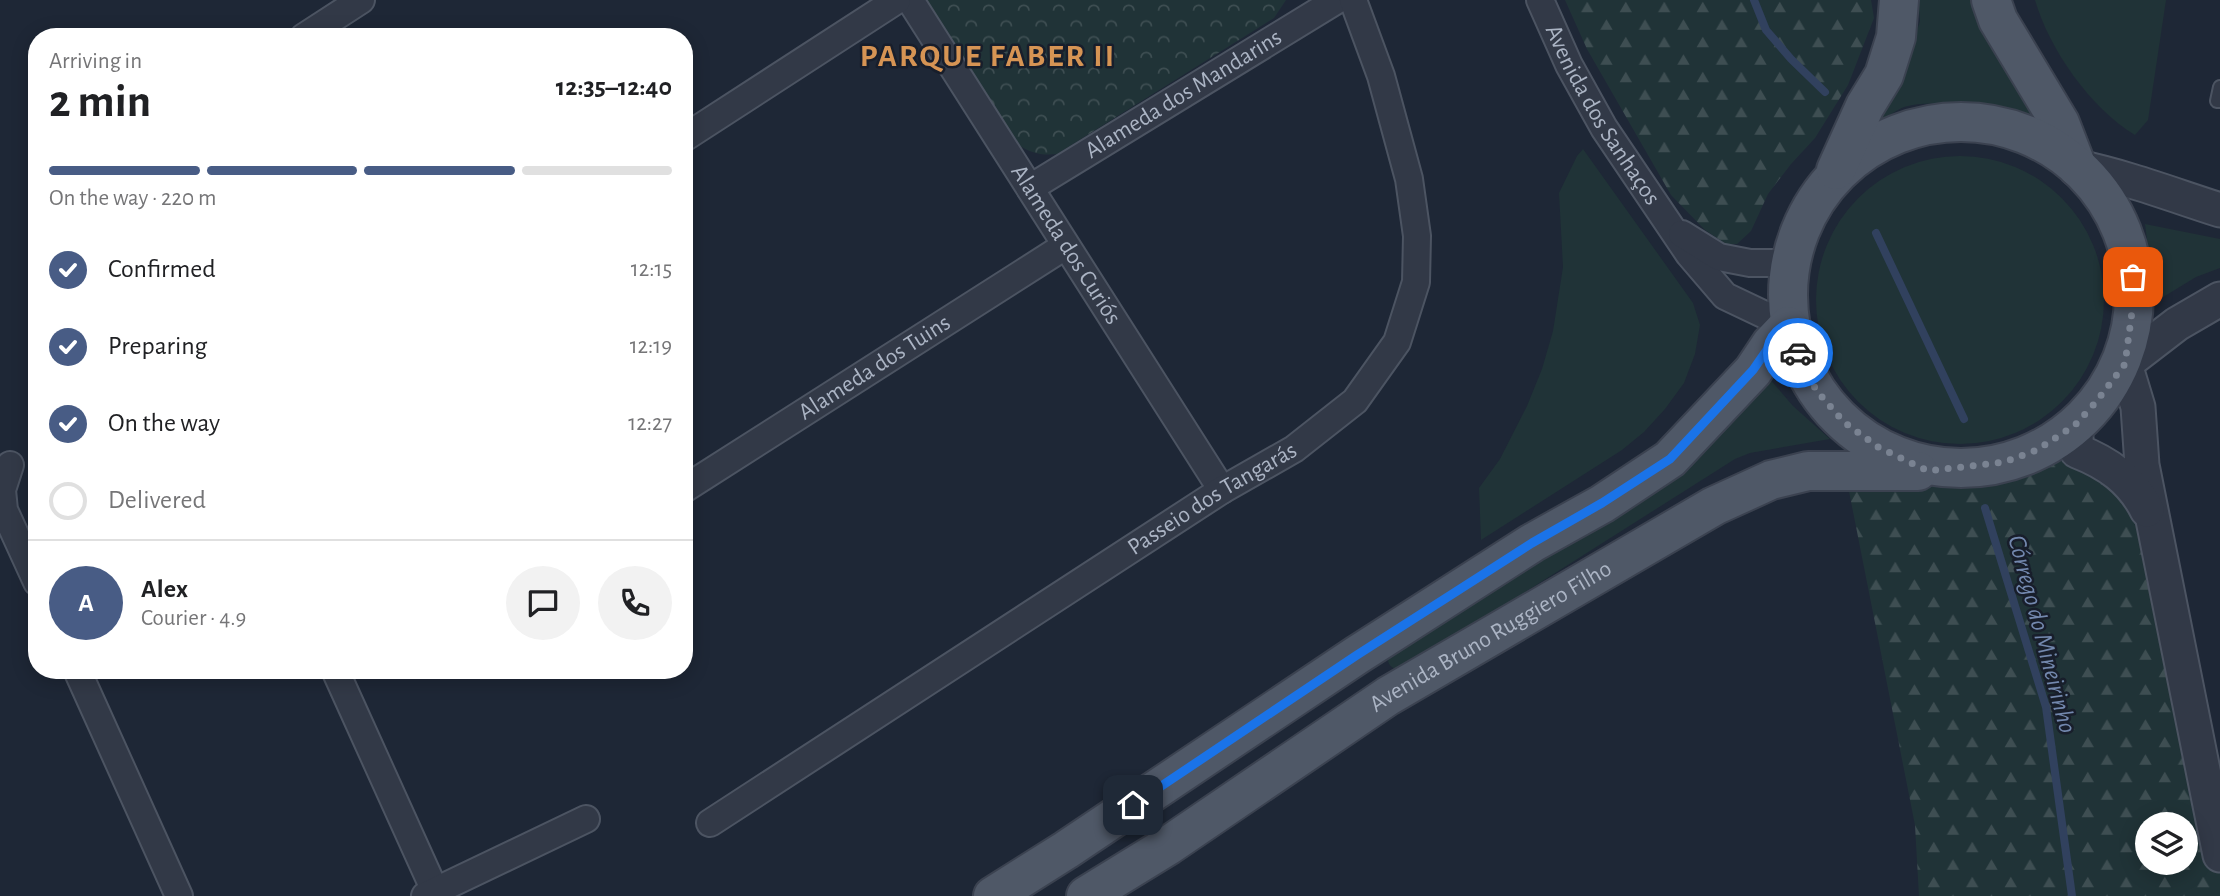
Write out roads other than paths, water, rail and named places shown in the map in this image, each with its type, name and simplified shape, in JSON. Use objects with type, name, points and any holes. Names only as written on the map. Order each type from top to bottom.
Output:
[{"type":"main road","points":[[1899,0],[1896,37],[1884,75],[1865,106],[1832,178],[1804,218],[1790,263],[1788,326],[1797,352],[1816,390],[1844,422],[1878,447],[1928,471]]},
{"type":"main road","points":[[1991,0],[1998,20],[2060,123],[2077,167]]},
{"type":"main road","points":[[1832,178],[1854,157],[1879,141],[1907,129],[1947,122],[1997,125],[2026,135],[2053,149],[2077,167],[2107,203],[2128,251],[2133,277],[2133,304],[2125,364]]},
{"type":"main road","points":[[993,896],[1357,655],[1670,459],[1753,370],[1788,326]]},
{"type":"main road","name":"Avenida Bruno Ruggiero Filho","points":[[1086,896],[1169,845],[1388,696],[1704,512],[1771,480],[1808,471],[1928,471],[2004,462],[2037,450],[2075,425],[2125,364]]},
{"type":"main road","points":[[1357,655],[1388,696]]},
{"type":"street","points":[[318,28],[361,0]]},
{"type":"street","points":[[693,132],[897,0]]},
{"type":"street","name":"Alameda dos Curiós","points":[[910,0],[1222,490]]},
{"type":"street","name":"Passeio dos Tangarás","points":[[710,824],[1222,490],[1294,449],[1355,401],[1396,342],[1416,282],[1417,236],[1409,179],[1381,76],[1353,0]]},
{"type":"street","name":"Avenida dos Sanhaços","points":[[1540,0],[1569,65],[1604,128],[1689,254],[1726,296],[1788,326]]},
{"type":"street","name":"Alameda dos Mandarins","points":[[1030,188],[1319,4]]},
{"type":"street","points":[[2077,167],[2117,175],[2220,211]]},
{"type":"street","name":"Avenida dos Sanhaços","points":[[1672,227],[1719,257],[1750,263],[1790,263]]},
{"type":"street","name":"Alameda dos Tuins","points":[[693,483],[1065,246]]},
{"type":"street","points":[[2220,299],[2178,324],[2125,364],[2138,407],[2143,465],[2153,521],[2220,855]]},
{"type":"street","points":[[2075,425],[2077,451],[2102,462],[2123,477],[2136,490],[2153,521]]},
{"type":"street","points":[[10,465],[2,490],[4,510],[28,562]]},
{"type":"street","points":[[81,679],[179,896]]},
{"type":"street","points":[[339,679],[430,893],[586,819]]},
{"type":"lane","points":[[2220,87],[2217,101],[2220,101]]},
{"type":"waterway","name":"Córrego do Mineirinho","points":[[1754,0],[1766,30],[1825,92]]},
{"type":"waterway","name":"Córrego do Mineirinho","points":[[1876,233],[1964,419]]},
{"type":"waterway","name":"Córrego do Mineirinho","points":[[1985,508],[2046,707],[2072,896]]},
{"type":"district","name":"PARQUE FABER II","points":[[988,56]]}]
